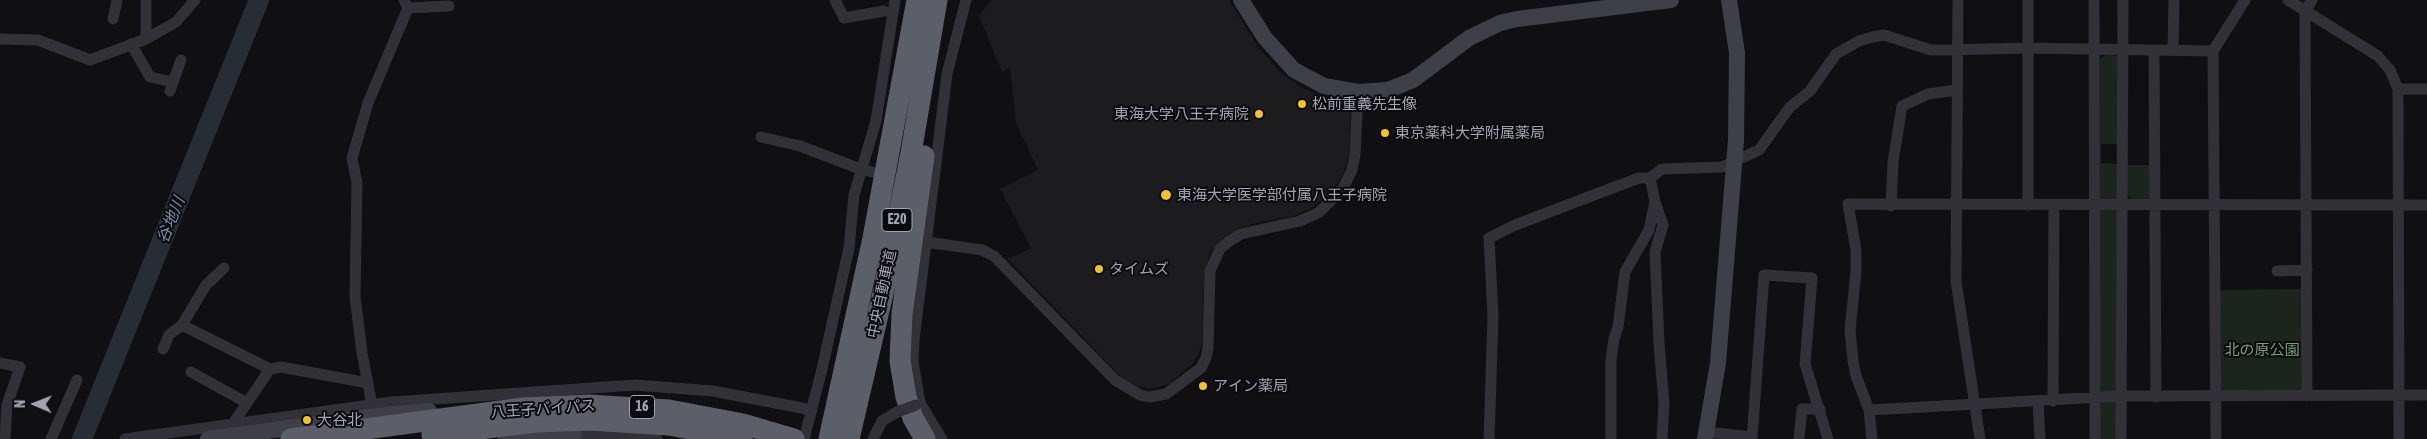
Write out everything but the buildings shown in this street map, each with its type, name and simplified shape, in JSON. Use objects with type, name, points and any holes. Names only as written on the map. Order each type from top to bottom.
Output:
[{"type":"highway","name":"中央自動車道","points":[[836,437],[917,0]]},
{"type":"highway","name":"中央自動車道","points":[[836,437],[899,211],[937,0]]},
{"type":"highway","points":[[925,439],[913,418],[902,380],[900,361],[902,314],[947,0]]},
{"type":"highway","name":"八王子バイパス","points":[[291,439],[530,407],[589,397],[800,432]]},
{"type":"highway","name":"八王子バイパス","points":[[399,439],[536,422],[574,427],[669,425],[742,439]]},
{"type":"street","points":[[113,18],[117,0]]},
{"type":"street","points":[[146,0],[146,39]]},
{"type":"street","points":[[0,39],[38,40],[90,60],[146,39],[176,22],[195,0]]},
{"type":"street","points":[[835,0],[844,18],[884,5],[887,52]]},
{"type":"street","points":[[804,439],[800,432],[812,410],[849,248],[854,195],[860,169],[876,121],[895,0]]},
{"type":"street","points":[[942,439],[918,404],[913,362],[917,305],[947,74],[966,0]]},
{"type":"street","points":[[1241,0],[1265,38],[1294,70],[1324,86],[1358,92],[1388,90],[1413,80],[1468,38],[1500,23],[1517,19],[1671,0]]},
{"type":"street","points":[[1729,0],[1737,53],[1738,88],[1718,363],[1706,436],[1752,438],[1764,275],[1812,278],[1805,364],[1828,439]]},
{"type":"street","points":[[1958,0],[1956,281],[1980,439]]},
{"type":"street","points":[[2028,0],[2028,205]]},
{"type":"street","points":[[2094,0],[2095,439]]},
{"type":"street","points":[[2121,439],[2123,0]]},
{"type":"street","points":[[2173,50],[2174,0]]},
{"type":"street","points":[[2216,439],[2213,51],[2245,0]]},
{"type":"street","points":[[2288,0],[2378,56],[2390,70],[2398,90],[2400,205],[2399,439]]},
{"type":"street","points":[[2307,396],[2306,11],[2312,0]]},
{"type":"street","points":[[372,405],[355,296],[357,183],[352,158],[368,103],[406,4],[449,6]]},
{"type":"street","points":[[1489,439],[1493,324],[1489,238],[1513,226],[1638,178],[1650,178],[1662,169],[1722,167],[1759,150],[1790,107],[1810,90],[1836,54],[1858,41],[1884,35],[1931,50],[2027,48],[2213,51]]},
{"type":"street","points":[[131,44],[150,77],[171,87],[181,60]]},
{"type":"street","points":[[2154,50],[2156,396]]},
{"type":"street","points":[[2398,90],[2427,89]]},
{"type":"street","points":[[1891,206],[1893,162],[1902,106],[1928,94],[1957,90]]},
{"type":"street","points":[[926,242],[982,250],[994,256],[1115,380],[1140,395],[1149,397],[1166,394],[1200,368],[1206,358],[1209,338],[1210,271],[1220,250],[1228,242],[1241,234],[1300,221],[1318,213],[1342,190],[1352,170],[1356,154],[1358,92]]},
{"type":"street","points":[[761,136],[800,146],[872,172]]},
{"type":"street","points":[[1650,178],[1655,202],[1663,225],[1655,252],[1658,343],[1664,404],[1662,439]]},
{"type":"street","points":[[1611,439],[1611,360],[1625,272],[1649,230],[1655,202]]},
{"type":"street","points":[[1872,439],[1869,410],[1856,376],[1853,361],[1850,330],[1856,272],[1856,250],[1848,204],[1891,206],[2427,205]]},
{"type":"street","points":[[2053,401],[2054,205]]},
{"type":"street","points":[[163,349],[170,335],[182,325],[206,286],[224,268]]},
{"type":"street","points":[[2277,271],[2307,270]]},
{"type":"street","points":[[182,325],[270,369],[281,367],[368,383]]},
{"type":"street","points":[[0,363],[20,368],[7,405],[5,439]]},
{"type":"street","points":[[232,425],[270,369]]},
{"type":"street","points":[[191,372],[247,403]]},
{"type":"street","points":[[51,439],[77,380]]},
{"type":"street","points":[[208,439],[392,408],[589,397],[635,385],[713,391],[812,410]]},
{"type":"street","points":[[1869,410],[2120,396],[2427,395]]},
{"type":"street","points":[[2038,402],[2040,439]]},
{"type":"street","points":[[873,439],[882,421],[918,404]]},
{"type":"street","points":[[125,439],[372,405],[392,408],[486,412]]},
{"type":"street","points":[[1799,439],[1802,408],[1820,409]]},
{"type":"street","points":[[506,439],[574,427],[657,439]]},
{"type":"shaded area","name":"東海大学医学部付属八王子病院","points":[[991,0],[1229,0],[1258,47],[1281,73],[1304,89],[1348,102],[1351,105],[1349,154],[1342,177],[1331,192],[1311,208],[1294,216],[1259,222],[1240,228],[1225,236],[1210,253],[1204,275],[1202,341],[1199,353],[1193,363],[1170,383],[1160,387],[1146,388],[1137,386],[1122,378],[1008,259],[1031,248],[1000,189],[1038,170],[1016,123],[1010,68],[1002,72],[979,16]]},
{"type":"green space","points":[[2113,53],[2119,59],[2119,439],[2099,439],[2100,59],[2105,55]],"holes":[[[2101,144],[2118,144],[2118,164],[2101,163]]]},
{"type":"green space","points":[[2126,165],[2151,165],[2151,195],[2147,199],[2132,199],[2125,192]]},
{"type":"green space","name":"北の原公園","points":[[2307,289],[2307,396],[2216,397],[2216,290]]},
{"type":"waterway","name":"谷地川","points":[[82,439],[259,0]]},
{"type":"place","name":"松前重義先生像","points":[[1302,104]]},
{"type":"place","name":"東海大学八王子病院","points":[[1259,114]]},
{"type":"place","name":"東京薬科大学附属薬局","points":[[1385,133]]},
{"type":"place","name":"東海大学医学部付属八王子病院","points":[[1166,195]]},
{"type":"place","name":"タイムズ","points":[[1099,269]]},
{"type":"place","name":"アイン薬局","points":[[1203,386]]},
{"type":"place","name":"大谷北","points":[[307,420]]}]
